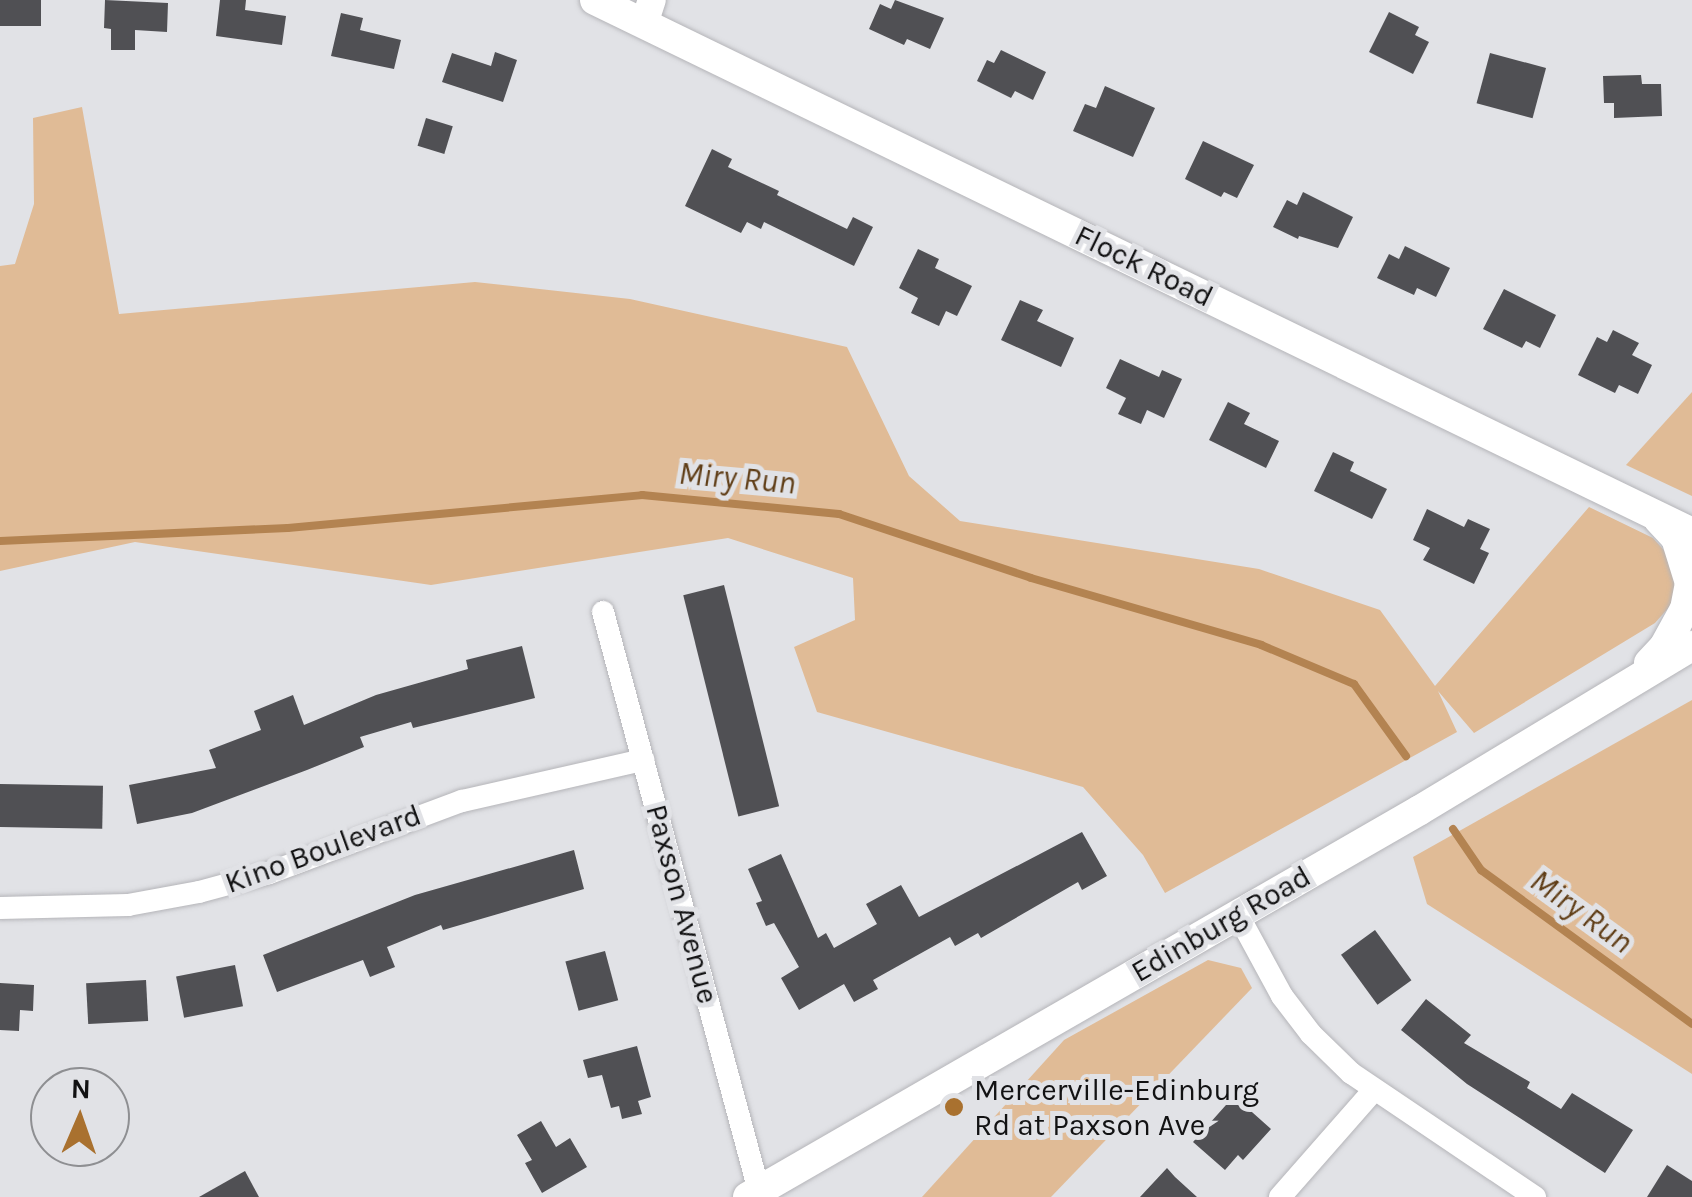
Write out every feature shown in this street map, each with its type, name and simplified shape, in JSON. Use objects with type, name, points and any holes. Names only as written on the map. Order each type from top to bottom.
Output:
[{"type":"main road","name":"Flock Road","points":[[595,0],[648,12],[1692,533]]},
{"type":"main road","points":[[1631,682],[1664,647],[1685,609],[1690,583],[1676,538],[1654,514]]},
{"type":"main road","name":"Edinburg Road","points":[[756,1195],[1692,646]]},
{"type":"street","name":"Paxson Avenue","points":[[603,612],[756,1195]]},
{"type":"street","name":"Kino Boulevard","points":[[0,908],[128,904],[199,892],[269,873],[462,801],[642,760]]},
{"type":"street","points":[[1238,915],[1282,996],[1311,1034],[1374,1090],[1535,1197]]},
{"type":"street","points":[[1280,1197],[1374,1090]]},
{"type":"shaded area","points":[[82,107],[119,314],[475,282],[630,299],[847,347],[909,476],[960,521],[1259,569],[1380,610],[1435,686],[1589,507],[1653,538],[1670,557],[1678,583],[1671,605],[1655,623],[1474,733],[1438,691],[1457,732],[1165,893],[1143,855],[1083,787],[817,712],[794,647],[855,620],[853,578],[728,538],[431,585],[135,542],[0,571],[0,266],[15,264],[34,204],[33,118]]},
{"type":"shaded area","points":[[1692,392],[1692,496],[1626,465]]},
{"type":"shaded area","points":[[1692,700],[1692,1074],[1427,904],[1413,857]]},
{"type":"shaded area","points":[[1208,960],[1241,968],[1252,988],[1051,1197],[922,1197],[1064,1040]]},
{"type":"building","points":[[0,0],[41,0],[41,26],[0,26]]},
{"type":"building","points":[[105,0],[168,3],[167,32],[135,30],[135,50],[111,50],[111,29],[104,28]]},
{"type":"building","points":[[220,0],[246,0],[245,10],[286,16],[282,45],[216,36]]},
{"type":"building","points":[[895,0],[944,18],[930,49],[907,39],[904,45],[869,29],[880,4],[891,9]]},
{"type":"building","points":[[1389,12],[1419,27],[1415,35],[1429,42],[1413,74],[1369,52]]},
{"type":"building","points":[[341,13],[363,18],[360,30],[401,40],[394,69],[331,56]]},
{"type":"building","points":[[1001,50],[1046,72],[1033,100],[1015,91],[1011,98],[977,81],[987,60],[994,63]]},
{"type":"building","points":[[495,52],[517,60],[503,102],[442,82],[452,53],[491,66]]},
{"type":"building","points":[[1490,53],[1546,68],[1533,118],[1477,103]]},
{"type":"building","points":[[1641,75],[1642,84],[1661,84],[1662,116],[1614,118],[1614,103],[1604,103],[1603,76]]},
{"type":"building","points":[[1105,86],[1155,108],[1133,157],[1073,131],[1085,104],[1096,108]]},
{"type":"building","points":[[426,118],[453,126],[444,154],[418,146]]},
{"type":"building","points":[[1203,141],[1254,165],[1237,198],[1224,192],[1221,197],[1185,179]]},
{"type":"building","points":[[712,149],[732,159],[728,167],[847,229],[853,217],[873,227],[854,266],[764,222],[761,229],[747,222],[741,233],[685,206]]},
{"type":"building","points":[[1303,192],[1353,217],[1338,248],[1299,236],[1298,239],[1273,227],[1287,200],[1297,205]]},
{"type":"building","points":[[1405,246],[1450,268],[1436,297],[1417,288],[1414,295],[1377,278],[1389,254],[1399,259]]},
{"type":"building","points":[[918,249],[939,259],[935,268],[972,286],[957,316],[946,311],[939,326],[911,313],[918,298],[899,288]]},
{"type":"building","points":[[1504,289],[1556,315],[1540,348],[1526,341],[1522,348],[1483,329]]},
{"type":"building","points":[[1020,300],[1043,310],[1037,321],[1074,338],[1061,367],[1001,340]]},
{"type":"building","points":[[1613,330],[1639,343],[1632,355],[1652,365],[1638,394],[1619,385],[1615,393],[1578,375],[1597,337],[1607,342]]},
{"type":"building","points":[[1120,359],[1159,377],[1162,370],[1182,379],[1164,418],[1147,410],[1141,424],[1118,414],[1126,398],[1106,388]]},
{"type":"building","points":[[1228,402],[1250,413],[1244,424],[1279,441],[1266,468],[1209,440]]},
{"type":"building","points":[[1333,452],[1354,462],[1350,471],[1387,489],[1372,519],[1314,491]]},
{"type":"building","points":[[1427,509],[1464,527],[1468,519],[1490,529],[1480,549],[1489,553],[1474,584],[1423,560],[1430,548],[1413,540]]},
{"type":"building","points":[[724,585],[779,806],[738,816],[683,595]]},
{"type":"building","points":[[522,646],[535,698],[413,728],[411,722],[360,737],[364,747],[307,770],[192,813],[137,824],[129,785],[216,768],[209,750],[261,730],[254,711],[293,695],[304,725],[376,695],[468,669],[466,660]]},
{"type":"building","points":[[0,784],[103,786],[102,829],[0,827]]},
{"type":"building","points":[[1082,832],[1107,876],[1082,890],[1078,882],[981,938],[978,933],[955,946],[950,937],[873,980],[878,989],[854,1002],[844,984],[799,1010],[781,978],[799,967],[774,923],[766,926],[756,903],[762,901],[748,869],[781,854],[818,938],[826,933],[834,948],[877,924],[866,904],[901,885],[919,917]]},
{"type":"building","points":[[574,850],[584,889],[443,930],[441,925],[387,947],[395,967],[370,977],[363,960],[277,992],[263,955],[415,895]]},
{"type":"building","points":[[1375,930],[1411,980],[1377,1005],[1341,955]]},
{"type":"building","points":[[605,951],[618,1000],[579,1011],[565,962]]},
{"type":"building","points":[[235,965],[243,1006],[184,1018],[176,976]]},
{"type":"building","points":[[146,980],[148,1021],[88,1024],[86,983]]},
{"type":"building","points":[[0,983],[34,985],[33,1011],[20,1010],[19,1031],[0,1030]]},
{"type":"building","points":[[1426,999],[1471,1035],[1464,1043],[1530,1082],[1527,1088],[1561,1109],[1572,1093],[1633,1130],[1605,1173],[1467,1084],[1401,1030]]},
{"type":"building","points":[[637,1046],[651,1097],[638,1101],[642,1114],[622,1119],[619,1106],[611,1108],[602,1075],[588,1078],[583,1060]]},
{"type":"building","points":[[1234,1096],[1271,1129],[1243,1160],[1238,1155],[1225,1170],[1193,1142]]},
{"type":"building","points":[[541,1121],[556,1147],[570,1138],[587,1167],[542,1193],[525,1163],[532,1160],[517,1135]]},
{"type":"building","points":[[1667,1165],[1692,1181],[1692,1197],[1647,1197]]},
{"type":"building","points":[[1167,1168],[1175,1177],[1197,1197],[1140,1197]]},
{"type":"building","points":[[245,1171],[259,1197],[199,1197]]},
{"type":"waterway","name":"Miry Run","points":[[0,541],[288,528],[642,495],[839,514],[1031,578],[1261,645],[1354,684],[1406,756]]},
{"type":"waterway","name":"Miry Run","points":[[1453,829],[1481,870],[1692,1024]]},
{"type":"place","name":"Mercerville-Edinburg Rd at Paxson Ave","points":[[954,1107]]}]
